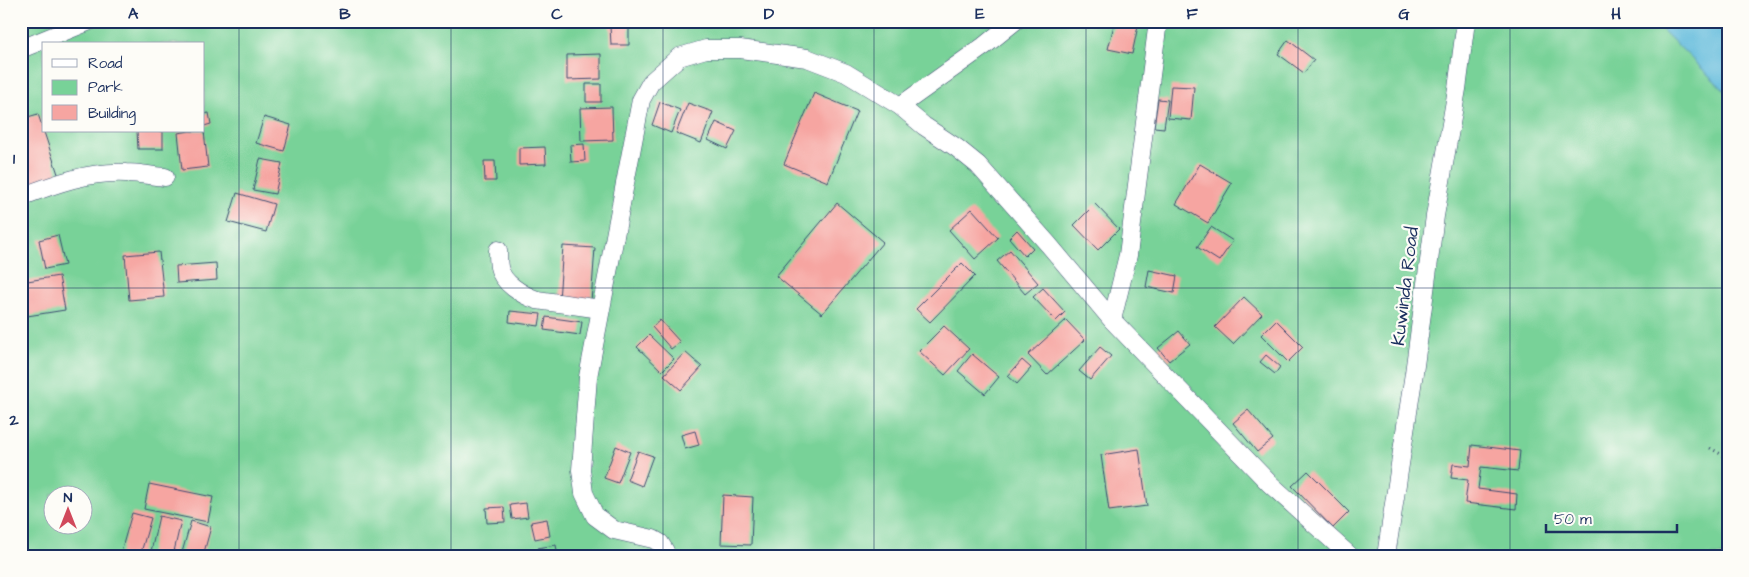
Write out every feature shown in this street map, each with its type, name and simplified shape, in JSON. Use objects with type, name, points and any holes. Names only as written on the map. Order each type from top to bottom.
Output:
[{"type":"street","points":[[21,49],[90,21]]},
{"type":"street","points":[[900,106],[984,46],[1015,21]]},
{"type":"street","points":[[1112,320],[1128,255],[1158,21]]},
{"type":"street","name":"Kuwinda Road","points":[[1386,556],[1414,373],[1435,216],[1457,89],[1466,21]]},
{"type":"street","points":[[665,556],[665,551],[660,543],[652,539],[614,530],[595,516],[584,493],[581,470],[588,377],[641,100],[651,82],[679,57],[706,48],[740,48],[807,58],[846,73],[900,106],[978,165],[1049,244],[1112,320],[1269,483],[1350,556]]},
{"type":"street","points":[[21,198],[52,184],[88,176],[125,172],[165,177]]},
{"type":"street","points":[[498,250],[499,268],[505,280],[527,297],[601,309]]},
{"type":"path","points":[[1710,448],[1728,458]]},
{"type":"green space","points":[[21,21],[1728,21],[1728,556],[21,556]]},
{"type":"water","points":[[1653,21],[1728,21],[1728,94]]},
{"type":"building","points":[[1115,21],[1138,26],[1132,54],[1108,49]]},
{"type":"building","points":[[629,25],[629,45],[611,45],[610,26]]},
{"type":"building","points":[[1288,40],[1314,60],[1304,73],[1278,54]]},
{"type":"building","points":[[601,54],[601,79],[567,80],[567,55]]},
{"type":"building","points":[[586,84],[601,84],[601,102],[586,102]]},
{"type":"building","points":[[1171,86],[1194,87],[1191,120],[1168,118]]},
{"type":"building","points":[[814,93],[857,111],[828,182],[784,164]]},
{"type":"building","points":[[1158,99],[1168,100],[1164,128],[1154,127]]},
{"type":"building","points":[[660,102],[680,110],[671,133],[652,125]]},
{"type":"building","points":[[688,103],[713,112],[701,143],[676,133]]},
{"type":"building","points":[[612,107],[613,140],[581,141],[580,108]]},
{"type":"building","points":[[209,113],[211,124],[205,126],[205,114]]},
{"type":"building","points":[[38,114],[42,132],[44,132],[59,177],[23,188],[21,119]]},
{"type":"building","points":[[264,117],[291,125],[284,151],[256,143]]},
{"type":"building","points":[[716,122],[736,131],[727,149],[708,140]]},
{"type":"building","points":[[137,132],[163,132],[163,149],[138,149]]},
{"type":"building","points":[[204,132],[208,167],[182,170],[178,133]]},
{"type":"building","points":[[584,144],[585,161],[571,162],[570,145]]},
{"type":"building","points":[[545,147],[546,164],[519,165],[519,148]]},
{"type":"building","points":[[260,159],[282,163],[275,194],[253,190]]},
{"type":"building","points":[[484,161],[495,161],[496,181],[485,181]]},
{"type":"building","points":[[1200,164],[1232,183],[1208,223],[1176,204]]},
{"type":"building","points":[[237,193],[274,204],[266,232],[228,222]]},
{"type":"building","points":[[837,203],[883,242],[822,314],[776,276]]},
{"type":"building","points":[[1095,204],[1119,229],[1098,250],[1074,225]]},
{"type":"building","points":[[972,209],[998,238],[975,259],[949,230]]},
{"type":"building","points":[[1211,227],[1233,241],[1219,261],[1197,247]]},
{"type":"building","points":[[1017,230],[1033,248],[1025,256],[1009,238]]},
{"type":"building","points":[[58,235],[65,265],[45,269],[39,240]]},
{"type":"building","points":[[563,246],[595,248],[591,302],[559,300]]},
{"type":"building","points":[[1010,250],[1038,283],[1025,294],[997,261]]},
{"type":"building","points":[[159,252],[164,297],[129,300],[125,255]]},
{"type":"building","points":[[216,263],[217,280],[177,283],[176,266]]},
{"type":"building","points":[[962,263],[975,276],[930,322],[916,309]]},
{"type":"building","points":[[1149,270],[1177,276],[1174,293],[1146,287]]},
{"type":"building","points":[[59,276],[65,310],[21,317],[21,282]]},
{"type":"building","points":[[1043,288],[1065,312],[1056,321],[1033,297]]},
{"type":"building","points":[[1244,297],[1262,314],[1233,344],[1215,327]]},
{"type":"building","points":[[510,311],[541,314],[539,326],[509,322]]},
{"type":"building","points":[[546,317],[582,322],[580,335],[544,330]]},
{"type":"building","points":[[660,320],[680,342],[671,349],[652,327]]},
{"type":"building","points":[[1066,320],[1085,340],[1047,375],[1028,355]]},
{"type":"building","points":[[1276,320],[1303,347],[1288,362],[1261,335]]},
{"type":"building","points":[[944,326],[969,349],[945,375],[919,351]]},
{"type":"building","points":[[1179,331],[1190,344],[1169,361],[1158,348]]},
{"type":"building","points":[[649,335],[674,359],[662,371],[637,347]]},
{"type":"building","points":[[1100,347],[1111,356],[1090,380],[1079,371]]},
{"type":"building","points":[[685,352],[702,367],[681,390],[664,375]]},
{"type":"building","points":[[972,354],[999,377],[985,394],[958,371]]},
{"type":"building","points":[[1266,355],[1280,367],[1275,374],[1260,362]]},
{"type":"building","points":[[1022,360],[1031,368],[1017,384],[1008,376]]},
{"type":"building","points":[[1248,410],[1273,439],[1257,452],[1233,423]]},
{"type":"building","points":[[695,431],[699,445],[685,449],[681,435]]},
{"type":"building","points":[[1472,445],[1520,451],[1518,471],[1481,467],[1478,489],[1517,494],[1516,509],[1465,503],[1468,480],[1451,478],[1453,464],[1470,466]]},
{"type":"building","points":[[616,446],[630,452],[618,483],[604,478]]},
{"type":"building","points":[[1139,449],[1147,506],[1109,511],[1101,455]]},
{"type":"building","points":[[638,451],[653,456],[642,486],[627,480]]},
{"type":"building","points":[[1308,471],[1349,512],[1333,528],[1292,486]]},
{"type":"building","points":[[149,484],[213,497],[208,522],[144,509]]},
{"type":"building","points":[[723,495],[753,497],[751,545],[721,544]]},
{"type":"building","points":[[526,503],[528,517],[512,519],[510,505]]},
{"type":"building","points":[[504,507],[505,522],[487,523],[486,508]]},
{"type":"building","points":[[132,513],[151,518],[140,556],[120,555]]},
{"type":"building","points":[[159,516],[181,521],[173,556],[150,556]]},
{"type":"building","points":[[547,519],[550,536],[535,539],[531,522]]},
{"type":"building","points":[[191,521],[211,527],[203,556],[181,556]]},
{"type":"building","points":[[556,545],[558,556],[540,556],[538,548]]}]
